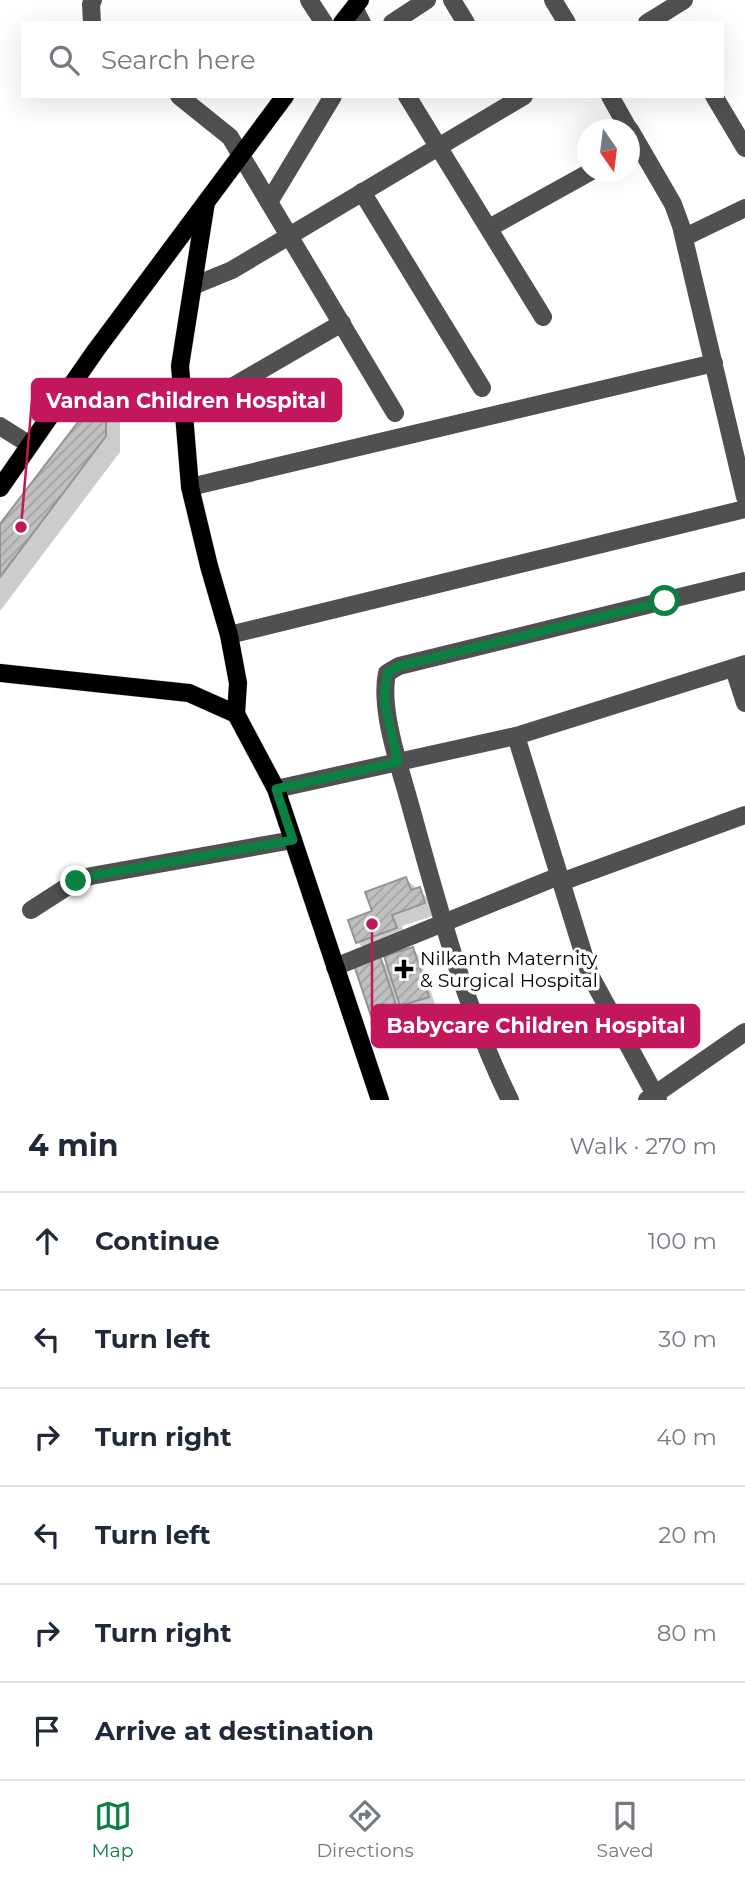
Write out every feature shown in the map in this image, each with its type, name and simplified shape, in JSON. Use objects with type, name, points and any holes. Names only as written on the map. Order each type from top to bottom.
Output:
[{"type":"main road","points":[[0,488],[96,350],[283,98]]},
{"type":"main road","points":[[206,202],[180,366],[190,487],[229,635],[238,683],[236,714],[276,789],[380,1100]]},
{"type":"main road","points":[[0,673],[189,693],[236,714]]},
{"type":"street","points":[[92,21],[93,0]]},
{"type":"street","points":[[309,0],[323,21]]},
{"type":"street","points":[[395,21],[427,0]]},
{"type":"street","points":[[452,0],[465,21]]},
{"type":"street","points":[[553,0],[566,21]]},
{"type":"street","points":[[667,18],[684,0]]},
{"type":"street","points":[[181,98],[230,137],[395,412]]},
{"type":"street","points":[[269,202],[332,98]]},
{"type":"street","points":[[408,98],[543,317]]},
{"type":"street","points":[[193,286],[220,276],[289,236],[515,98]]},
{"type":"street","points":[[611,98],[621,119]]},
{"type":"street","points":[[715,98],[745,148]]},
{"type":"street","points":[[640,153],[673,204],[685,237],[745,497]]},
{"type":"street","points":[[489,228],[577,179]]},
{"type":"street","points":[[362,192],[482,388]]},
{"type":"street","points":[[685,237],[745,208]]},
{"type":"street","points":[[184,409],[206,402],[342,323]]},
{"type":"street","points":[[190,487],[714,363]]},
{"type":"street","points":[[0,426],[30,446]]},
{"type":"street","points":[[229,635],[745,509]]},
{"type":"street","points":[[510,1100],[495,1070],[443,923],[398,762],[384,700],[387,673],[399,666],[745,581]]},
{"type":"street","points":[[276,789],[516,736],[740,666],[745,704]]},
{"type":"street","points":[[516,736],[590,975],[653,1098],[745,1032]]},
{"type":"street","points":[[335,967],[560,879],[745,815]]},
{"type":"street","points":[[31,910],[76,881],[91,876],[293,840]]},
{"type":"building","points":[[98,396],[106,403],[106,436],[0,577],[0,524]]},
{"type":"building","points":[[406,877],[411,890],[420,887],[425,903],[392,915],[397,928],[356,943],[348,920],[372,911],[365,892]]},
{"type":"building","points":[[413,947],[429,997],[400,1006],[384,956]]},
{"type":"building","points":[[380,956],[397,1008],[371,1016],[354,965]]},
{"type":"place","name":"Vandan Children Hospital","points":[[21,527]]},
{"type":"place","name":"Babycare Children Hospital","points":[[372,924]]},
{"type":"place","name":"Nilkanth Maternity & Surgical Hospital","points":[[404,969]]},
{"type":"route","points":[[76,881],[91,876],[293,840],[276,789],[398,762],[384,700],[387,673],[399,666],[665,601]]}]
